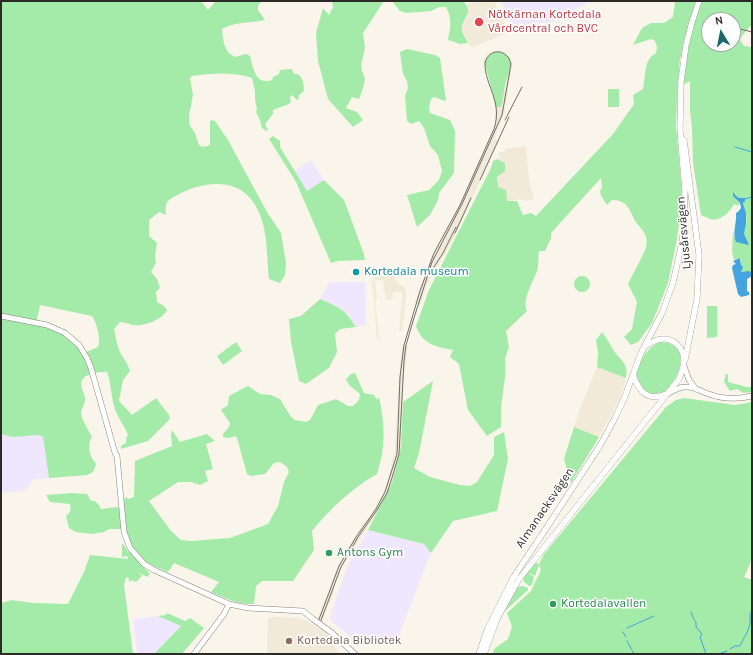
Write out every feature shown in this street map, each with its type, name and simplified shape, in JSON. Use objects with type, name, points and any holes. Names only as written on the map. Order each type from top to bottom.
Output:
[{"type":"main road","name":"Ljusårsvägen","points":[[645,346],[667,301],[678,267],[682,242],[685,204],[680,130],[680,96],[683,64],[692,22],[699,1]]},
{"type":"main road","name":"Ljusårsvägen","points":[[680,122],[683,128],[699,255],[696,299],[684,366]]},
{"type":"main road","points":[[661,339],[673,341],[681,349],[684,356],[684,366],[679,379],[667,394],[657,397],[644,394],[638,388],[633,375],[645,346],[661,339]]},
{"type":"main road","name":"Almanacksvägen","points":[[479,654],[487,630],[513,578],[601,444],[624,399],[633,375]]},
{"type":"main road","name":"Almanacksvägen","points":[[484,654],[498,619],[519,579],[667,394]]},
{"type":"street","points":[[1,316],[47,324],[65,333],[79,345],[87,358],[117,456],[124,532],[129,546],[144,564],[229,604],[248,608],[303,611],[355,654]]},
{"type":"street","points":[[684,366],[688,380],[695,388]]},
{"type":"street","points":[[667,394],[684,387],[695,388],[723,398],[736,399],[752,396]]},
{"type":"street","points":[[194,654],[224,614],[229,604]]},
{"type":"shaded area","points":[[475,1],[494,1],[508,32],[472,48],[462,30],[463,22],[468,16],[467,4]]},
{"type":"shaded area","points":[[501,1],[591,1],[556,20],[547,23],[513,24],[507,18]]},
{"type":"shaded area","points":[[498,50],[503,51],[510,57],[512,68],[504,114],[494,139],[499,140],[452,242],[427,285],[420,305],[415,303],[430,260],[460,205],[495,126],[495,109],[496,107],[501,107],[511,68],[506,54],[497,52],[488,56],[485,63],[486,75],[483,66],[484,59],[487,54]]},
{"type":"shaded area","points":[[526,146],[529,180],[534,199],[525,201],[524,199],[507,201],[498,187],[497,177],[505,170],[505,163],[499,160],[499,152],[504,152],[505,149]]},
{"type":"shaded area","points":[[311,160],[324,180],[307,191],[294,171]]},
{"type":"shaded area","points":[[392,269],[396,281],[406,289],[402,331],[399,331],[402,292],[393,292],[393,299],[386,300],[383,280],[375,280],[377,300],[375,300],[379,337],[382,340],[377,338],[372,280]]},
{"type":"shaded area","points":[[330,282],[365,282],[366,325],[356,327],[348,314],[335,305],[320,299]]},
{"type":"shaded area","points":[[402,345],[408,347],[404,374],[401,447],[392,483],[377,513],[342,567],[330,604],[328,604],[322,622],[318,619],[338,566],[347,549],[373,511],[385,489],[395,448]]},
{"type":"shaded area","points":[[597,367],[626,378],[621,397],[599,437],[574,427]]},
{"type":"shaded area","points":[[1,434],[13,437],[39,435],[43,437],[49,478],[33,480],[25,491],[1,493]]},
{"type":"shaded area","points":[[368,530],[424,544],[431,553],[396,643],[371,646],[351,637],[329,619],[347,567]]},
{"type":"shaded area","points":[[158,616],[181,626],[154,654],[141,654],[137,651],[133,619]]},
{"type":"shaded area","points":[[268,618],[296,618],[308,621],[326,633],[339,653],[267,654]]},
{"type":"green space","points":[[1,1],[201,1],[208,10],[215,2],[218,1],[258,1],[261,3],[258,5],[258,10],[265,20],[237,24],[222,29],[226,49],[235,57],[246,54],[250,56],[256,75],[262,80],[272,80],[273,77],[279,74],[280,70],[292,69],[294,74],[298,74],[301,78],[304,91],[299,95],[297,100],[292,95],[290,97],[291,101],[289,104],[273,110],[273,114],[265,124],[268,130],[266,131],[262,128],[256,112],[255,91],[252,78],[222,74],[192,76],[190,78],[193,95],[189,115],[189,124],[195,133],[199,145],[202,147],[210,144],[210,121],[212,120],[215,121],[228,140],[267,212],[281,233],[286,263],[285,275],[280,283],[269,279],[264,226],[256,207],[243,191],[234,187],[216,184],[196,187],[173,197],[167,203],[166,215],[159,212],[149,220],[149,236],[157,243],[155,256],[156,263],[151,272],[157,279],[160,288],[156,292],[157,302],[164,306],[167,310],[165,314],[152,322],[142,325],[133,325],[120,322],[114,329],[120,351],[130,371],[123,380],[119,401],[132,415],[156,398],[169,415],[170,419],[148,441],[121,449],[121,446],[126,443],[126,438],[128,435],[115,410],[107,372],[100,372],[84,377],[81,384],[85,399],[81,414],[92,437],[89,447],[92,458],[96,464],[93,472],[87,475],[49,478],[43,437],[39,435],[13,437],[1,434]],"holes":[[[40,305],[92,316],[98,332],[99,344],[98,347],[86,352],[82,345],[65,329],[37,320]]]},
{"type":"green space","points":[[332,1],[384,1],[363,33],[365,48],[361,65],[365,79],[363,88],[359,99],[352,97],[346,108],[357,112],[363,120],[353,127],[328,99],[318,61],[316,33],[323,8],[329,15],[333,7]]},
{"type":"green space","points":[[392,1],[463,1],[467,5],[468,13],[463,23],[462,31],[468,43],[460,44],[448,40],[450,16],[446,7],[439,7],[431,11],[406,13],[400,11]]},
{"type":"green space","points":[[675,1],[752,1],[752,24],[741,38],[741,12],[701,12],[701,52],[741,52],[741,42],[744,46],[752,47],[752,273],[741,272],[741,260],[740,258],[734,260],[732,252],[733,230],[734,237],[744,234],[746,217],[743,198],[738,198],[734,192],[737,201],[740,203],[738,206],[734,204],[721,218],[714,220],[701,215],[693,163],[690,81],[683,85],[688,49],[680,58],[677,99],[676,125],[682,191],[677,239],[668,283],[652,323],[638,342],[631,345],[624,337],[632,329],[637,302],[628,284],[645,251],[647,239],[625,204],[618,200],[612,200],[607,205],[601,196],[601,178],[551,233],[551,238],[545,251],[539,251],[537,271],[526,301],[527,311],[506,331],[509,347],[505,358],[501,427],[487,436],[468,410],[459,364],[450,357],[453,350],[430,344],[422,337],[416,326],[429,290],[491,168],[493,161],[497,159],[505,163],[505,171],[497,177],[498,187],[506,190],[507,201],[517,201],[523,215],[531,213],[536,216],[613,134],[634,104],[633,95],[643,89],[647,64],[656,53],[657,47],[655,41],[651,39],[633,45],[642,28],[651,23],[664,23],[673,17]]},
{"type":"green space","points":[[407,49],[435,55],[440,58],[446,100],[445,101],[434,97],[431,99],[429,108],[430,113],[450,120],[455,131],[454,173],[439,193],[438,200],[430,215],[417,227],[407,195],[429,190],[439,180],[442,171],[438,155],[430,146],[424,128],[419,121],[411,124],[407,121],[405,96],[408,88],[407,81],[403,74],[400,52]]},
{"type":"green space","points":[[498,52],[508,57],[510,61],[510,70],[505,85],[501,107],[496,107],[485,64],[489,55]]},
{"type":"green space","points":[[608,89],[619,89],[619,107],[608,107]]},
{"type":"green space","points":[[273,136],[280,141],[280,147],[307,191],[324,180],[344,200],[365,260],[338,261],[331,263],[296,182],[269,139]]},
{"type":"green space","points":[[582,276],[589,281],[590,284],[585,291],[582,292],[575,287],[574,284],[579,277]]},
{"type":"green space","points":[[320,299],[345,312],[356,327],[340,329],[335,334],[337,352],[329,368],[306,384],[299,381],[291,342],[289,319],[301,316]]},
{"type":"green space","points":[[707,306],[717,306],[717,337],[707,338]]},
{"type":"green space","points":[[602,332],[614,351],[624,363],[627,373],[626,378],[597,367],[598,353],[596,340]]},
{"type":"green space","points":[[236,342],[242,351],[223,365],[217,356]]},
{"type":"green space","points":[[661,342],[669,343],[675,346],[679,351],[681,363],[677,376],[668,389],[664,393],[653,395],[642,389],[637,377],[637,372],[640,361],[647,351]]},
{"type":"green space","points":[[355,373],[364,393],[374,395],[377,400],[379,397],[384,436],[380,464],[377,474],[342,500],[312,531],[314,550],[293,581],[262,581],[256,586],[254,604],[248,604],[232,601],[211,592],[219,582],[174,563],[168,572],[148,564],[144,568],[150,573],[147,577],[139,573],[142,576],[136,582],[131,580],[130,583],[128,577],[126,578],[124,585],[133,654],[1,654],[1,603],[12,600],[33,603],[68,604],[84,572],[90,555],[128,559],[127,556],[122,557],[122,544],[128,552],[133,549],[125,529],[109,529],[104,532],[91,534],[76,532],[69,528],[66,516],[70,511],[70,504],[50,502],[46,495],[72,493],[87,494],[91,501],[95,501],[101,509],[114,507],[123,508],[123,501],[126,497],[128,499],[134,497],[135,461],[172,446],[172,430],[180,442],[207,434],[215,441],[206,444],[213,469],[205,471],[208,481],[200,485],[191,482],[178,482],[149,501],[171,531],[181,540],[191,541],[230,538],[268,524],[278,506],[284,482],[289,472],[287,467],[280,462],[274,463],[265,474],[251,476],[247,474],[237,438],[235,436],[229,438],[223,437],[223,434],[229,427],[230,423],[221,410],[228,405],[229,396],[248,386],[260,394],[271,395],[280,399],[291,417],[295,420],[306,422],[310,420],[318,405],[336,399],[348,406],[353,406],[359,400],[360,394],[349,385],[346,379],[351,374]]},
{"type":"green space","points":[[726,373],[728,375],[728,382],[752,387],[752,392],[744,393],[737,389],[730,391],[724,382]]},
{"type":"green space","points":[[433,381],[419,453],[414,468],[430,477],[460,485],[470,486],[477,482],[494,455],[494,437],[504,432],[508,459],[497,511],[453,521],[431,553],[424,544],[368,530],[392,483],[401,447],[403,402]]},
{"type":"green space","points":[[684,398],[735,405],[752,402],[752,556],[744,577],[752,580],[752,654],[493,654],[494,649],[508,639],[512,627],[507,613],[531,591],[541,570],[539,565],[535,576],[528,573],[534,577],[532,585],[529,586],[524,582],[523,578],[535,562],[539,564],[544,554],[666,407],[676,400]]},
{"type":"green space","points":[[574,427],[599,437],[571,483],[564,459]]},
{"type":"green space","points":[[523,586],[528,588],[528,590],[503,613],[518,587]]},
{"type":"green space","points":[[167,613],[185,621],[190,618],[204,628],[182,654],[154,654],[181,626],[158,616],[166,615]]},
{"type":"water","points":[[733,192],[738,198],[745,198],[743,203],[746,213],[744,234],[749,245],[736,242],[734,235],[736,213],[741,208],[740,203],[733,196]]},
{"type":"water","points":[[740,258],[741,265],[743,267],[741,272],[749,271],[752,273],[752,276],[747,279],[747,291],[749,292],[749,295],[741,297],[738,294],[732,268],[733,265],[736,264],[733,261]]},
{"type":"waterway","points":[[735,147],[752,152]]},
{"type":"waterway","points":[[745,199],[752,197]]},
{"type":"waterway","points":[[730,649],[735,646],[740,646],[748,629],[752,611]]},
{"type":"waterway","points":[[691,612],[696,622],[696,627],[702,634],[700,637],[706,654]]},
{"type":"waterway","points":[[627,628],[654,616]]},
{"type":"waterway","points":[[623,632],[626,637]]},
{"type":"waterway","points":[[627,641],[634,654]]},
{"type":"waterway","points":[[718,654],[727,651]]},
{"type":"tram line","points":[[741,29],[752,32]]},
{"type":"tram line","points":[[318,622],[339,566],[356,537],[376,509],[385,492],[397,454],[400,377],[404,345],[420,291],[434,253],[460,205],[494,129],[496,119],[495,102],[488,80],[485,63],[490,54],[494,52],[503,53],[509,59],[511,64],[502,115],[462,204],[432,262],[406,345],[399,454],[392,478],[387,493],[358,537],[341,567],[320,623]]},
{"type":"tram line","points":[[505,120],[522,87]]},
{"type":"tram line","points":[[480,180],[509,117]]},
{"type":"tram line","points":[[455,233],[471,198]]},
{"type":"tram line","points":[[434,267],[456,227]]},
{"type":"place","name":"Nötkärnan Kortedala Vårdcentral och BVC","points":[[479,22]]},
{"type":"place","name":"Kortedala museum","points":[[356,272]]},
{"type":"place","name":"Antons Gym","points":[[329,553]]},
{"type":"place","name":"Kortedalavallen","points":[[553,604]]},
{"type":"place","name":"Kortedala Bibliotek","points":[[289,641]]}]
